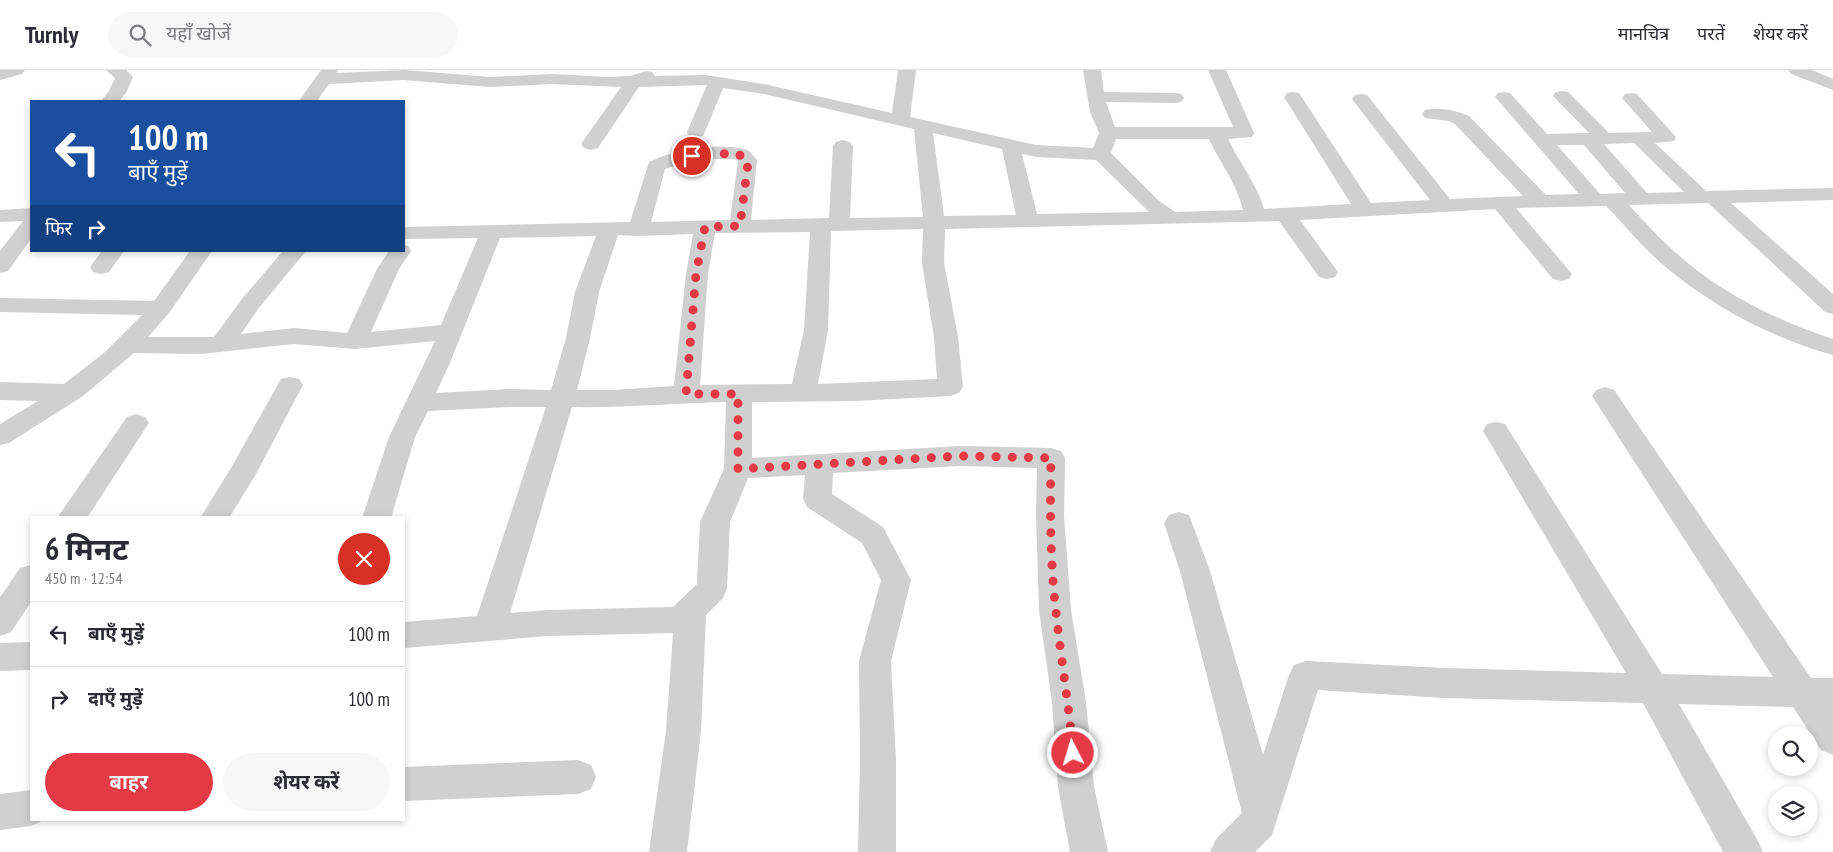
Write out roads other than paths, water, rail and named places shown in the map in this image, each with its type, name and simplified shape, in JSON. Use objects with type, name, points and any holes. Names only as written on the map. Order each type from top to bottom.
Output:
[{"type":"street","points":[[0,75],[16,70]]},
{"type":"street","points":[[111,100],[117,93],[124,77],[115,70]]},
{"type":"street","points":[[591,144],[634,81],[659,70]]},
{"type":"street","points":[[900,120],[907,70]]},
{"type":"street","points":[[1092,70],[1096,96],[1108,133],[1101,154]]},
{"type":"street","points":[[1108,133],[1244,133],[1217,70]]},
{"type":"street","points":[[1797,70],[1833,84]]},
{"type":"street","points":[[309,100],[327,75],[403,75],[490,82],[552,79],[705,80],[764,89],[1036,151],[1101,154],[1151,204],[1169,217]]},
{"type":"street","points":[[696,132],[717,82]]},
{"type":"street","points":[[1096,96],[1175,98]]},
{"type":"street","points":[[1562,96],[1597,139],[1642,200]]},
{"type":"street","points":[[1293,97],[1365,210]]},
{"type":"street","points":[[1504,97],[1542,140],[1603,200],[1668,258],[1716,292],[1767,321],[1818,343],[1833,346]]},
{"type":"street","points":[[1542,140],[1667,137],[1631,98]]},
{"type":"street","points":[[1361,99],[1445,206]]},
{"type":"street","points":[[1431,114],[1453,116],[1462,120],[1540,201]]},
{"type":"street","points":[[418,403],[510,398],[614,400],[686,394],[804,393],[950,387],[946,337],[933,263],[934,223],[923,124]]},
{"type":"street","points":[[1216,133],[1229,160],[1249,193],[1255,216]]},
{"type":"street","points":[[1640,139],[1833,307]]},
{"type":"street","points":[[1010,144],[1028,220]]},
{"type":"street","points":[[804,393],[816,330],[830,225],[844,146]]},
{"type":"street","points":[[638,230],[656,166],[677,158],[722,153],[742,154],[748,163],[740,226]]},
{"type":"street","points":[[405,241],[491,232],[1255,216],[1284,212],[1365,210],[1501,202],[1824,194],[1833,208]]},
{"type":"street","points":[[1501,202],[1561,274]]},
{"type":"street","points":[[1284,212],[1327,272]]},
{"type":"street","points":[[0,216],[30,214]]},
{"type":"street","points":[[0,266],[30,225]]},
{"type":"street","points":[[686,394],[696,274],[705,227]]},
{"type":"street","points":[[489,628],[562,399],[564,384],[578,338],[587,292],[610,230]]},
{"type":"street","points":[[377,516],[402,437],[450,332],[491,232]]},
{"type":"street","points":[[0,436],[52,405],[114,358],[161,308],[200,252]]},
{"type":"street","points":[[221,344],[250,304],[294,252]]},
{"type":"street","points":[[355,341],[388,269],[398,252]]},
{"type":"street","points":[[0,305],[161,308]]},
{"type":"street","points":[[126,345],[201,346],[294,336],[355,341],[450,332]]},
{"type":"street","points":[[215,516],[242,474],[290,385]]},
{"type":"street","points":[[0,391],[68,393]]},
{"type":"street","points":[[405,635],[548,623],[680,620],[712,589],[715,522],[738,469],[738,394]]},
{"type":"street","points":[[1605,396],[1817,693],[1833,739]]},
{"type":"street","points":[[72,516],[136,422]]},
{"type":"street","points":[[1496,431],[1653,689],[1744,852]]},
{"type":"street","points":[[738,469],[820,466],[960,456],[1051,458],[1050,516],[1056,610],[1069,702],[1076,787],[1089,852]]},
{"type":"street","points":[[820,466],[817,499],[873,535],[896,580],[875,662],[878,761],[877,852]]},
{"type":"street","points":[[1179,523],[1195,572],[1261,813]]},
{"type":"street","points":[[0,623],[30,578]]},
{"type":"street","points":[[668,852],[676,800],[689,678],[690,610]]},
{"type":"street","points":[[0,657],[30,656]]},
{"type":"street","points":[[1230,852],[1258,822],[1306,675],[1444,683],[1817,693]]},
{"type":"street","points":[[405,784],[578,777]]},
{"type":"street","points":[[0,812],[30,808]]}]
